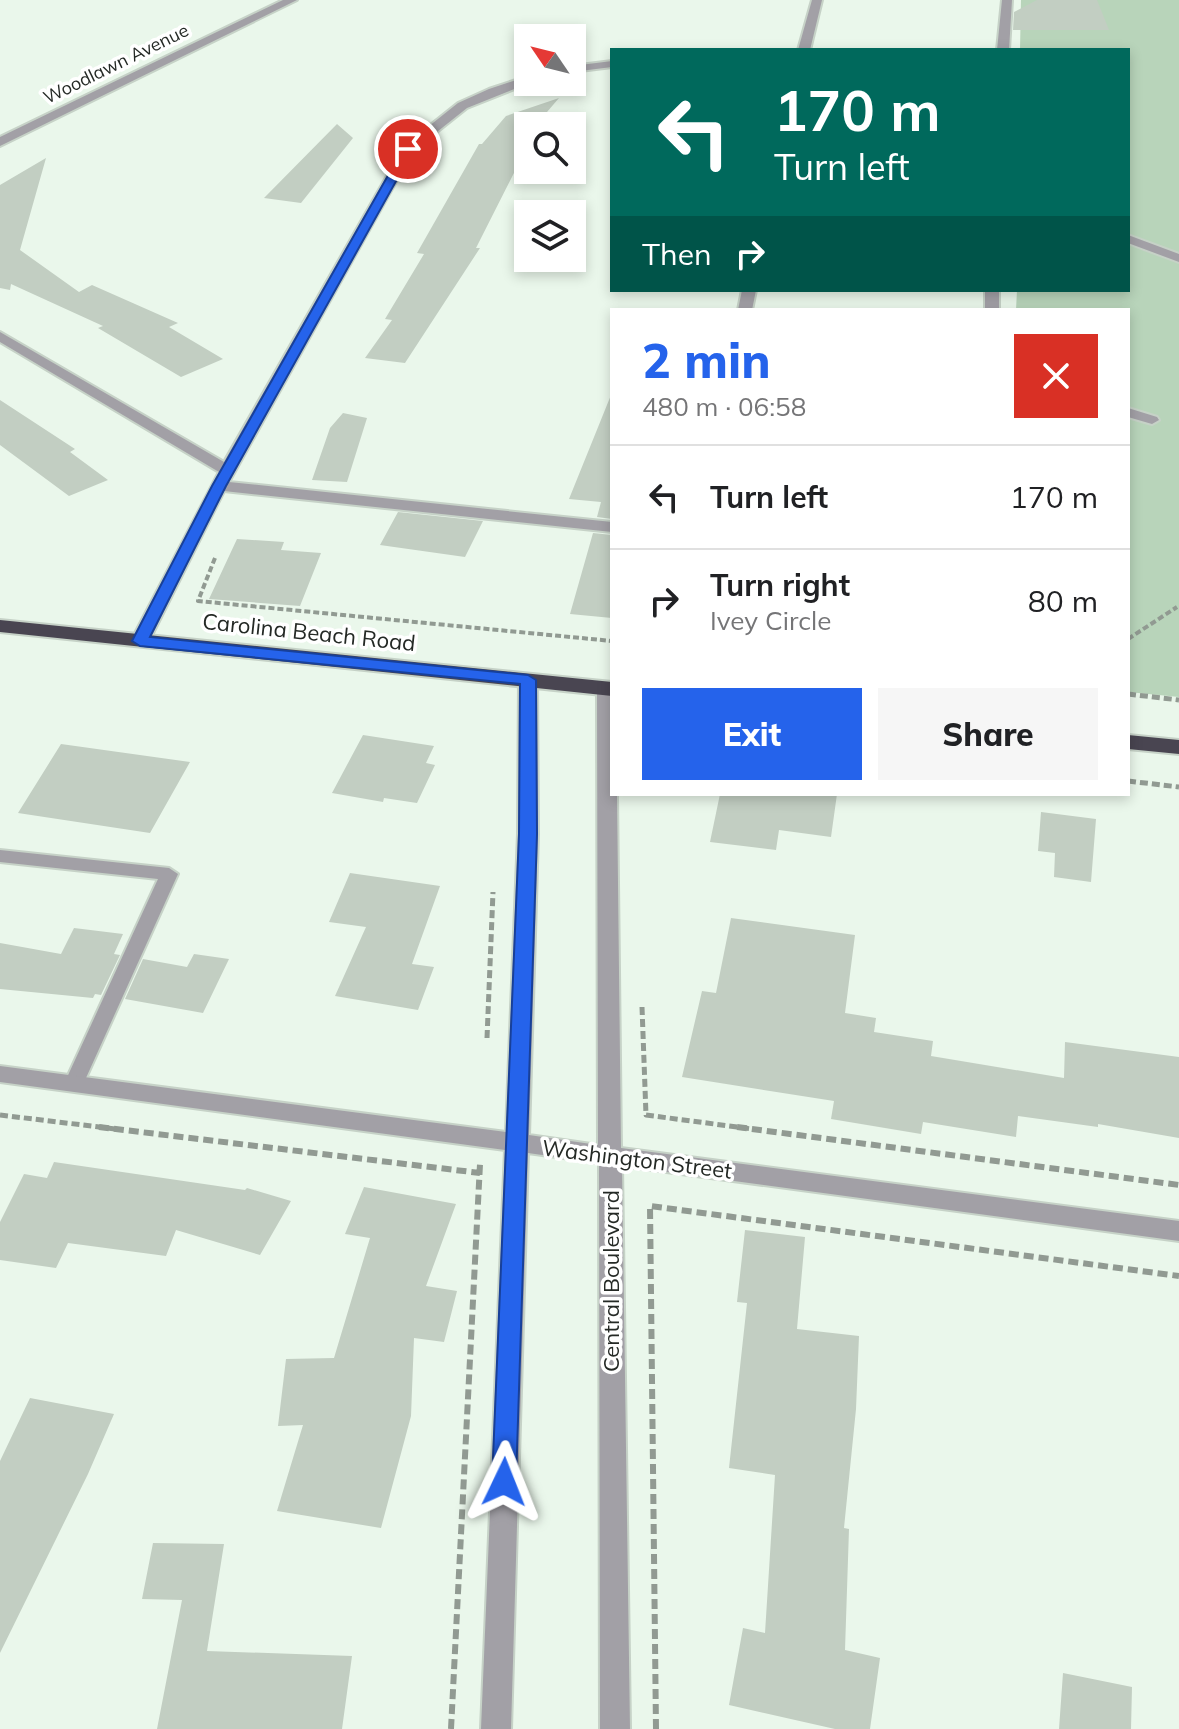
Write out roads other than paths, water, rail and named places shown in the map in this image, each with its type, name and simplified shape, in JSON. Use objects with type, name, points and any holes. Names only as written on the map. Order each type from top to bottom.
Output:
[{"type":"highway","name":"Carolina Beach Road","points":[[0,626],[609,688]]},
{"type":"highway","points":[[1130,742],[1179,747]]},
{"type":"street","name":"Woodlawn Avenue","points":[[0,142],[292,0]]},
{"type":"street","points":[[805,48],[817,0]]},
{"type":"street","points":[[1003,48],[1007,0]]},
{"type":"street","points":[[586,67],[610,64]]},
{"type":"street","points":[[140,641],[224,478],[408,149],[436,121],[451,111],[514,85]]},
{"type":"street","points":[[0,336],[224,478],[610,527]]},
{"type":"street","points":[[496,1729],[528,834],[528,680]]},
{"type":"street","name":"Central Boulevard","points":[[609,688],[615,1729]]},
{"type":"street","name":"Washington Street","points":[[0,1074],[1179,1231]]},
{"type":"lane","points":[[1130,240],[1179,258]]},
{"type":"lane","points":[[1130,413],[1152,420]]},
{"type":"lane","points":[[0,856],[169,874],[74,1084]]}]
